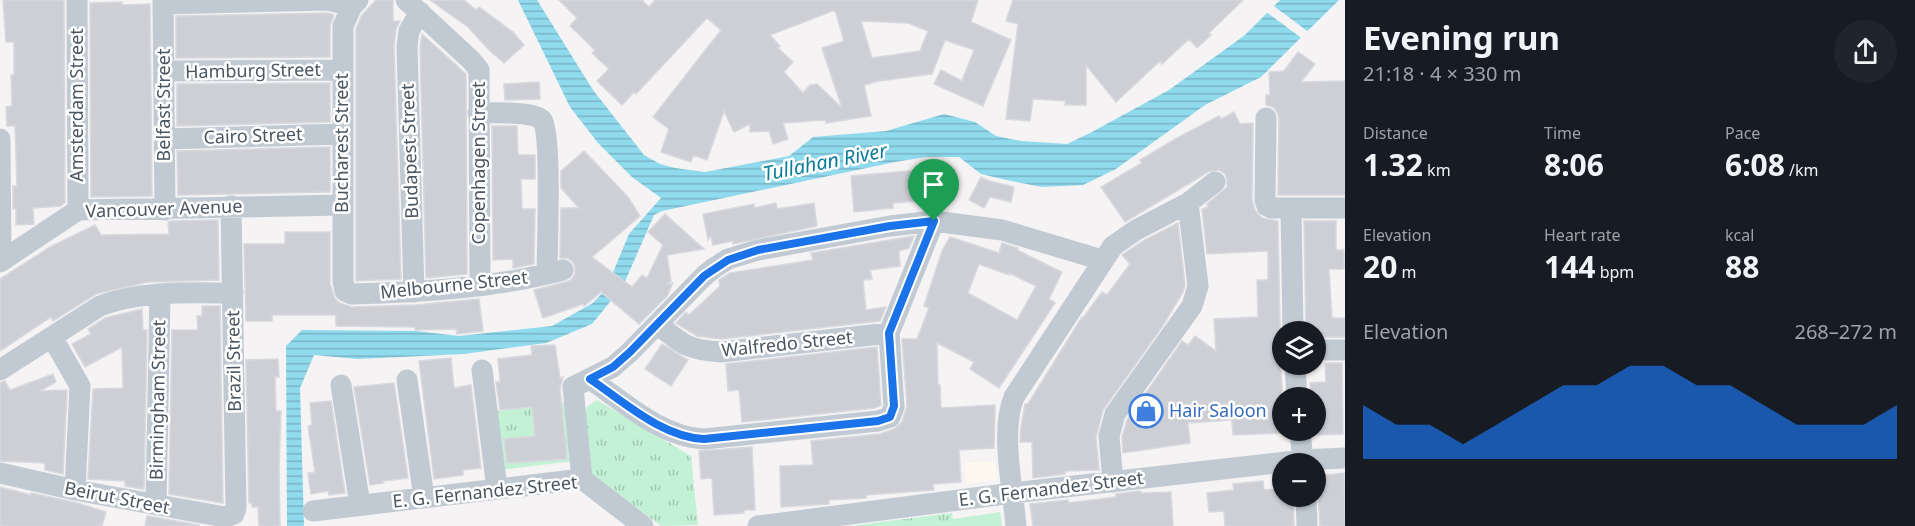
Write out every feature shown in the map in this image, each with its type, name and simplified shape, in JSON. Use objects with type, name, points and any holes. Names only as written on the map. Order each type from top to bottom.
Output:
[{"type":"street","name":"Amsterdam Street","points":[[77,0],[78,210]]},
{"type":"street","points":[[163,2],[328,0],[355,3]]},
{"type":"street","name":"Belfast Street","points":[[163,2],[165,210]]},
{"type":"street","name":"Bucharest Street","points":[[345,291],[342,281],[343,26],[355,3]]},
{"type":"street","name":"Copenhagen Street","points":[[413,6],[479,70],[480,285]]},
{"type":"street","name":"Budapest Street","points":[[413,6],[407,46],[414,292]]},
{"type":"street","name":"Hamburg Street","points":[[164,71],[342,70]]},
{"type":"street","name":"Melbourne Street","points":[[345,291],[352,294],[414,292],[480,285],[555,272],[546,132],[542,120],[534,115],[478,113]]},
{"type":"street","points":[[1266,118],[1265,204],[1269,208],[1345,208]]},
{"type":"street","name":"Cairo Street","points":[[164,139],[342,134]]},
{"type":"street","points":[[0,139],[1,262]]},
{"type":"street","points":[[1016,526],[1007,432],[1014,397],[1113,246],[1136,230],[1188,203],[1215,182]]},
{"type":"street","points":[[1113,482],[1109,436],[1115,414],[1192,306],[1198,286],[1188,203]]},
{"type":"street","name":"Vancouver Avenue","points":[[1,262],[78,210],[343,205]]},
{"type":"street","name":"Brazil Street","points":[[231,206],[236,508],[234,514]]},
{"type":"street","points":[[1291,208],[1293,321]]},
{"type":"street","points":[[581,383],[613,367],[704,276],[728,260],[769,248],[890,226],[934,221],[1002,230],[1102,260]]},
{"type":"street","points":[[581,383],[661,427],[689,438],[704,439],[878,421],[890,417],[894,406],[889,333],[934,221]]},
{"type":"street","points":[[0,370],[100,306],[116,300],[160,294],[233,293]]},
{"type":"street","name":"Birmingham Street","points":[[156,506],[160,294]]},
{"type":"street","name":"Walfredo Street","points":[[658,324],[688,347],[712,352],[889,333]]},
{"type":"street","points":[[52,337],[80,386],[75,490]]},
{"type":"street","points":[[1326,350],[1345,350]]},
{"type":"street","points":[[482,370],[497,489]]},
{"type":"street","points":[[407,380],[424,498]]},
{"type":"street","points":[[581,383],[582,479]]},
{"type":"street","points":[[341,385],[360,505]]},
{"type":"street","name":"E. G. Fernandez Street","points":[[1326,460],[1345,458]]},
{"type":"street","name":"E. G. Fernandez Street","points":[[758,526],[797,524],[1013,493],[1272,465]]},
{"type":"street","name":"Beirut Street","points":[[0,473],[156,506],[225,517],[234,514]]},
{"type":"street","name":"E. G. Fernandez Street","points":[[313,511],[582,479],[643,526]]},
{"type":"street","points":[[1306,507],[1307,526]]},
{"type":"shaded area","points":[[995,462],[997,480],[966,483],[965,463]]},
{"type":"green space","points":[[597,400],[691,456],[698,525],[661,526],[590,473],[583,417],[588,406]]},
{"type":"green space","points":[[566,402],[574,461],[499,470],[491,412]]},
{"type":"green space","points":[[1000,512],[1002,526],[954,526],[953,519]]},
{"type":"green space","points":[[952,513],[954,526],[849,526]]},
{"type":"water","name":"Tullahan River","points":[[518,0],[537,0],[593,90],[644,155],[660,164],[705,172],[789,156],[813,137],[886,131],[944,114],[975,122],[996,136],[1021,141],[1067,144],[1169,90],[1245,35],[1280,0],[1339,0],[1261,77],[1205,105],[1116,169],[1083,185],[1042,187],[981,174],[959,157],[926,157],[662,211],[654,215],[623,286],[592,324],[546,343],[464,354],[358,359],[314,355],[300,388],[304,526],[287,526],[286,346],[302,330],[416,331],[459,336],[552,326],[593,303],[606,289],[629,234],[661,198],[632,177],[598,143],[570,107]]},
{"type":"pier","points":[[1271,4],[1310,33],[1304,40],[1265,11]]},
{"type":"building","points":[[3,0],[64,0],[65,203],[61,206],[33,208],[34,224],[16,225],[16,209],[13,209],[13,186],[17,186],[15,126],[7,126],[6,107],[12,106],[11,75],[14,75],[14,42],[6,42]]},
{"type":"building","points":[[376,0],[393,0],[393,21],[400,21],[396,29],[394,46],[401,279],[356,281],[356,29],[362,15]]},
{"type":"building","points":[[430,0],[464,0],[476,10],[479,7],[513,32],[524,45],[504,63],[468,27]]},
{"type":"building","points":[[559,0],[642,0],[649,7],[655,0],[978,0],[971,22],[1011,40],[983,106],[934,84],[941,70],[962,81],[974,50],[945,40],[932,74],[864,85],[871,116],[826,123],[826,120],[783,123],[788,139],[773,144],[769,131],[750,132],[750,124],[734,132],[724,111],[707,160],[693,155],[691,162],[661,152],[669,129],[653,117],[721,30],[707,18],[636,94],[634,92],[622,105],[597,81],[609,69],[592,53],[595,50],[570,26],[577,18]],"holes":[[[835,10],[844,41],[822,48],[842,108],[817,84],[810,85],[803,93],[784,72],[793,62],[778,48],[780,46],[770,35]],[[861,21],[908,23],[928,31],[920,51],[872,58]]]},
{"type":"building","points":[[1013,0],[1243,0],[1197,48],[1189,39],[1162,64],[1160,61],[1116,102],[1086,65],[1086,105],[1065,105],[1066,101],[1033,99],[1030,121],[1006,119],[1018,24],[1006,21]]},
{"type":"building","points":[[122,2],[122,5],[150,4],[152,196],[91,197],[90,3]]},
{"type":"building","points":[[327,13],[334,15],[330,26],[330,57],[176,58],[176,16]]},
{"type":"building","points":[[422,34],[466,74],[467,274],[426,278],[420,47]]},
{"type":"building","points":[[1298,52],[1315,64],[1301,82],[1345,81],[1345,195],[1278,195],[1279,118],[1273,107],[1266,105],[1266,95],[1270,95],[1269,72],[1284,71]]},
{"type":"building","points":[[539,82],[540,99],[505,100],[504,84]]},
{"type":"building","points":[[330,83],[330,122],[177,126],[177,84]]},
{"type":"building","points":[[1234,112],[1240,124],[1253,123],[1252,200],[1255,210],[1262,218],[1278,221],[1280,321],[1272,321],[1272,375],[1281,375],[1282,387],[1272,387],[1272,433],[1233,435],[1232,420],[1188,423],[1190,443],[1123,453],[1122,437],[1127,420],[1182,341],[1188,345],[1195,336],[1216,351],[1214,319],[1258,317],[1257,280],[1268,280],[1268,251],[1207,254],[1202,209],[1208,207],[1207,204],[1227,187],[1225,174],[1219,170],[1208,172],[1125,222],[1101,187],[1142,163],[1140,160],[1177,138],[1219,116],[1221,119]]},
{"type":"building","points":[[492,126],[517,126],[518,155],[535,155],[535,179],[521,179],[522,209],[535,209],[534,264],[513,268],[513,259],[493,260]]},
{"type":"building","points":[[330,147],[330,192],[178,195],[177,151]]},
{"type":"building","points":[[584,151],[628,197],[640,216],[592,257],[632,287],[642,275],[647,278],[663,245],[648,232],[665,214],[704,249],[667,255],[671,281],[668,284],[673,283],[667,296],[639,324],[601,292],[584,306],[583,304],[543,318],[534,290],[566,282],[571,280],[575,274],[573,262],[567,258],[560,258],[561,208],[579,208],[561,188],[561,171]]},
{"type":"building","points":[[943,168],[955,170],[953,182],[917,187],[918,201],[893,203],[893,208],[854,212],[851,176]]},
{"type":"building","points":[[981,177],[1014,187],[1011,202],[990,197],[984,208],[969,200]]},
{"type":"building","points":[[776,203],[777,209],[814,203],[817,226],[733,244],[733,241],[713,245],[711,236],[708,240],[703,214],[754,204],[755,208]]},
{"type":"building","points":[[218,220],[219,280],[148,282],[96,294],[53,321],[51,317],[0,351],[0,279],[50,247],[95,225],[101,235],[169,234],[168,222],[171,221]]},
{"type":"building","points":[[1304,221],[1336,221],[1336,250],[1344,250],[1344,269],[1329,269],[1332,318],[1345,318],[1345,337],[1326,337],[1326,321],[1306,321]]},
{"type":"building","points":[[1178,223],[1185,285],[1183,292],[1162,327],[1103,410],[1096,437],[1099,470],[1065,471],[1065,474],[1033,478],[1032,442],[1020,442],[1025,404],[1028,404],[1082,317],[1102,292],[1107,295],[1130,264],[1122,255]]},
{"type":"building","points":[[285,232],[330,232],[330,284],[335,299],[340,303],[352,307],[415,305],[479,299],[483,331],[457,334],[456,329],[415,330],[415,327],[336,326],[336,315],[272,315],[272,321],[246,321],[244,244],[285,244]]},
{"type":"building","points":[[914,236],[909,248],[899,251],[900,266],[870,270],[872,279],[863,280],[866,310],[886,307],[880,321],[721,339],[697,336],[676,323],[686,312],[689,315],[720,286],[719,280],[730,273],[813,260],[811,253]]},
{"type":"building","points":[[950,237],[999,253],[1002,243],[1018,248],[1017,250],[1062,272],[1049,299],[1055,303],[999,388],[970,369],[974,362],[937,343],[941,408],[995,405],[994,448],[959,450],[961,482],[933,484],[934,490],[866,495],[866,498],[829,500],[829,504],[781,507],[780,466],[813,465],[811,441],[880,434],[894,429],[902,422],[907,406],[902,339],[917,339],[929,308],[924,306],[942,251]],"holes":[[[979,264],[1009,275],[1009,273],[1036,286],[1017,320],[968,293]]]},
{"type":"building","points":[[202,306],[220,306],[223,503],[169,494],[172,330],[198,330],[197,316],[202,316]]},
{"type":"building","points":[[142,309],[143,330],[147,330],[144,489],[125,486],[125,481],[88,479],[93,389],[123,388],[122,347],[85,367],[72,344],[91,334],[88,329],[105,318]]},
{"type":"building","points":[[662,344],[688,360],[671,386],[645,369]]},
{"type":"building","points":[[555,345],[560,378],[563,377],[560,388],[567,459],[507,463],[504,439],[535,436],[532,407],[500,410],[496,382],[500,382],[498,359],[532,355],[531,346]]},
{"type":"building","points":[[877,347],[881,405],[875,408],[742,422],[739,390],[728,391],[726,364]]},
{"type":"building","points":[[451,358],[454,388],[471,385],[481,468],[463,470],[463,475],[434,479],[419,361]]},
{"type":"building","points":[[278,359],[279,377],[275,377],[276,411],[281,411],[280,526],[259,526],[258,507],[252,507],[252,503],[249,503],[246,360]]},
{"type":"building","points":[[1326,363],[1342,363],[1343,434],[1326,435],[1326,387],[1310,387],[1310,383],[1326,382]]},
{"type":"building","points":[[53,374],[56,382],[40,391],[67,390],[63,474],[45,470],[45,463],[0,461],[0,383],[5,381],[10,390]]},
{"type":"building","points":[[394,383],[408,478],[370,485],[354,387]]},
{"type":"building","points":[[331,401],[345,493],[329,495],[328,491],[311,494],[308,473],[315,472],[308,426],[312,425],[310,403]]},
{"type":"building","points":[[752,447],[755,510],[714,515],[712,478],[701,479],[699,451]]},
{"type":"building","points":[[1344,473],[1345,526],[1320,526],[1319,507],[1326,507],[1326,475]]},
{"type":"building","points":[[1263,481],[1264,490],[1272,490],[1272,507],[1293,507],[1294,526],[1225,526],[1224,511],[1209,512],[1207,493],[1234,490],[1233,484]]},
{"type":"building","points":[[0,487],[77,503],[106,512],[102,526],[0,526]]},
{"type":"building","points":[[1140,491],[1141,493],[1171,492],[1173,526],[1033,526],[1030,504],[1068,500],[1068,503],[1116,497],[1116,494]]},
{"type":"building","points":[[147,516],[199,525],[199,526],[145,526]]},
{"type":"place","name":"Hair Saloon","points":[[1146,411]]},
{"type":"route","points":[[934,221],[889,333],[894,406],[890,417],[878,421],[704,439],[689,438],[661,427],[590,379],[613,367],[704,276],[728,260],[758,250],[890,226],[934,221]]}]
